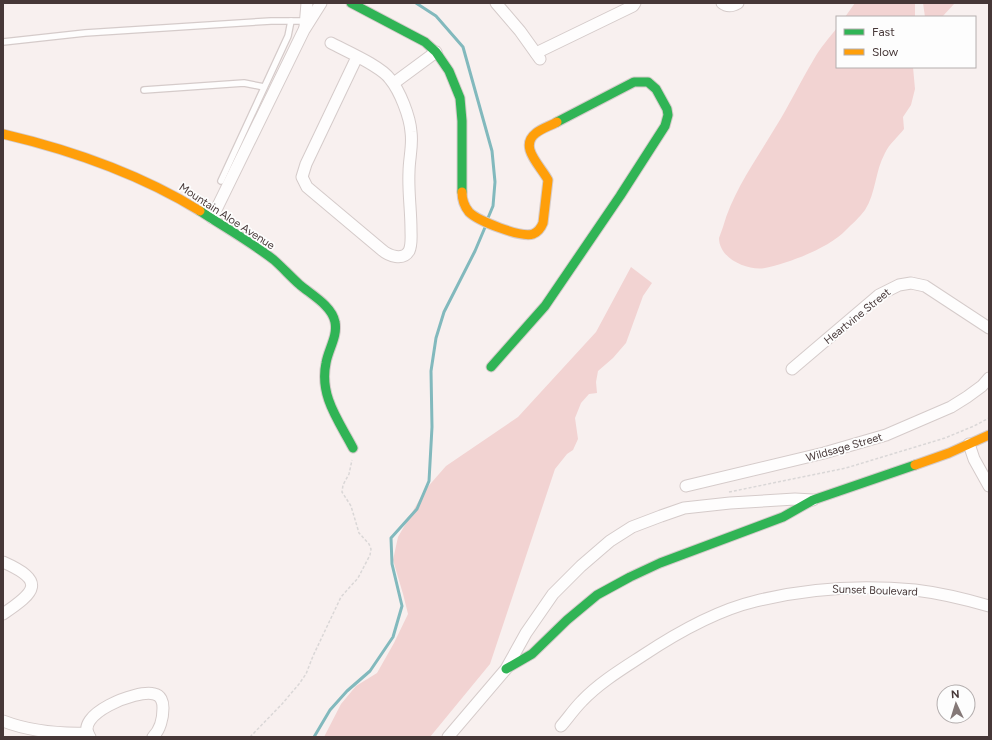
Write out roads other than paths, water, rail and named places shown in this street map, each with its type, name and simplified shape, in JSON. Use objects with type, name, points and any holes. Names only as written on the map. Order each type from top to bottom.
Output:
[{"type":"street","points":[[306,24],[307,3]]},
{"type":"street","points":[[212,218],[306,24],[321,3]]},
{"type":"street","points":[[351,3],[425,42],[436,52],[450,72],[460,98],[462,121],[463,203],[466,208],[476,217],[521,235],[537,232],[543,223],[548,180],[547,175],[532,157],[530,152],[529,142],[531,137],[634,82],[642,80],[652,84],[667,108],[668,114],[665,126],[620,196],[545,306],[491,368]]},
{"type":"street","points":[[497,3],[520,30],[538,56],[633,6],[635,3]]},
{"type":"street","points":[[722,3],[730,6],[738,3]]},
{"type":"street","points":[[331,43],[357,57],[383,71],[394,83],[409,122],[412,142],[409,172],[411,244],[405,255],[394,257],[389,256],[307,187],[302,177],[304,168],[357,57]]},
{"type":"street","points":[[394,83],[436,52]]},
{"type":"street","name":"Mountain Aloe Avenue","points":[[3,134],[41,143],[123,173],[168,193],[212,218],[274,260],[331,313],[335,320],[336,328],[324,369],[325,390],[328,400],[353,448]]},
{"type":"street","name":"Heartvine Street","points":[[792,369],[879,296],[899,285],[911,283],[925,286],[989,328]]},
{"type":"street","name":"Wildsage Street","points":[[686,486],[824,453],[886,435],[951,407],[982,386],[989,378]]},
{"type":"street","points":[[506,669],[532,654],[567,620],[597,595],[660,563],[783,517],[813,500],[949,453],[989,435]]},
{"type":"street","points":[[969,444],[974,459],[989,486]]},
{"type":"street","points":[[448,737],[506,669],[526,633],[554,594],[596,552],[632,527],[684,508],[730,503],[795,499],[813,500]]},
{"type":"street","points":[[3,562],[29,577],[31,582],[29,593],[22,601],[3,614]]},
{"type":"street","name":"Sunset Boulevard","points":[[561,726],[582,701],[600,685],[662,642],[711,617],[755,601],[819,589],[870,588],[916,590],[951,596],[989,606]]},
{"type":"street","points":[[3,720],[47,732],[89,735],[87,726],[90,718],[96,713],[125,698],[143,693],[155,694],[161,699],[163,715],[160,725],[153,737]]},
{"type":"lane","points":[[3,42],[85,33],[271,21],[291,21],[306,24]]},
{"type":"lane","points":[[221,181],[288,36],[291,21]]},
{"type":"lane","points":[[144,90],[244,83],[264,87]]},
{"type":"waterway","points":[[416,3],[436,16],[463,47],[492,151],[495,182],[493,206],[488,218]]},
{"type":"waterway","points":[[314,737],[330,710],[347,691],[370,671],[393,637],[402,606],[392,564],[391,538],[417,509],[429,481],[432,427],[431,371],[436,338],[444,312],[475,251],[486,225]]}]
